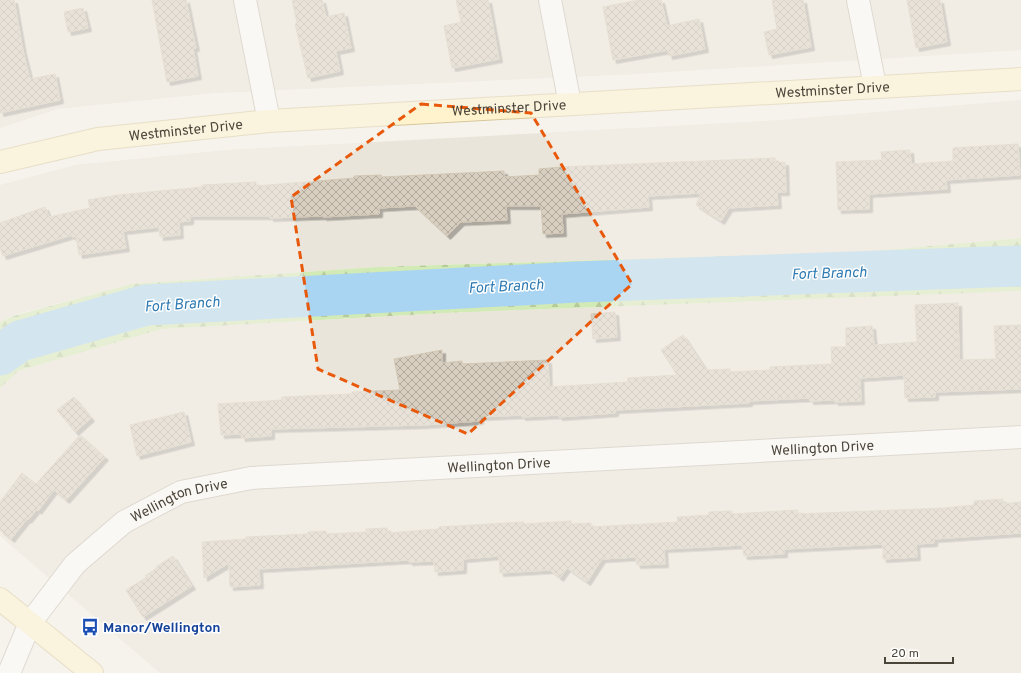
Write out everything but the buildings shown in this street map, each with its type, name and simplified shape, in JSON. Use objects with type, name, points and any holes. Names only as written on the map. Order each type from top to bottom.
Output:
[{"type":"street","points":[[245,0],[269,121]]},
{"type":"street","points":[[550,0],[570,104]]},
{"type":"street","points":[[858,0],[875,86]]},
{"type":"street","name":"Westminster Drive","points":[[0,162],[98,139],[269,121],[1021,79]]},
{"type":"street","name":"Wellington Drive","points":[[9,673],[30,623],[75,564],[124,522],[181,492],[251,478],[1021,437]]},
{"type":"street","points":[[0,599],[92,673]]},
{"type":"highlighted area","points":[[421,104],[531,113],[632,284],[468,434],[318,369],[291,197]]},
{"type":"shaded area","points":[[0,0],[1021,0],[1021,50],[636,74],[215,93],[57,109],[0,128]]},
{"type":"shaded area","points":[[1021,100],[1021,238],[863,252],[376,267],[131,284],[13,315],[0,322],[0,185],[75,165],[226,150],[781,120]]},
{"type":"shaded area","points":[[1021,291],[1021,673],[160,673],[0,536],[0,388],[18,371],[162,329],[444,313]]},
{"type":"green space","points":[[1021,238],[1021,291],[444,313],[162,329],[18,371],[0,388],[0,322],[13,316],[131,284],[376,267],[863,252]]},
{"type":"waterway","name":"Fort Branch","points":[[0,355],[20,341],[146,305],[577,282],[1021,266]]},
{"type":"place","name":"Manor/Wellington","points":[[90,627]]}]
